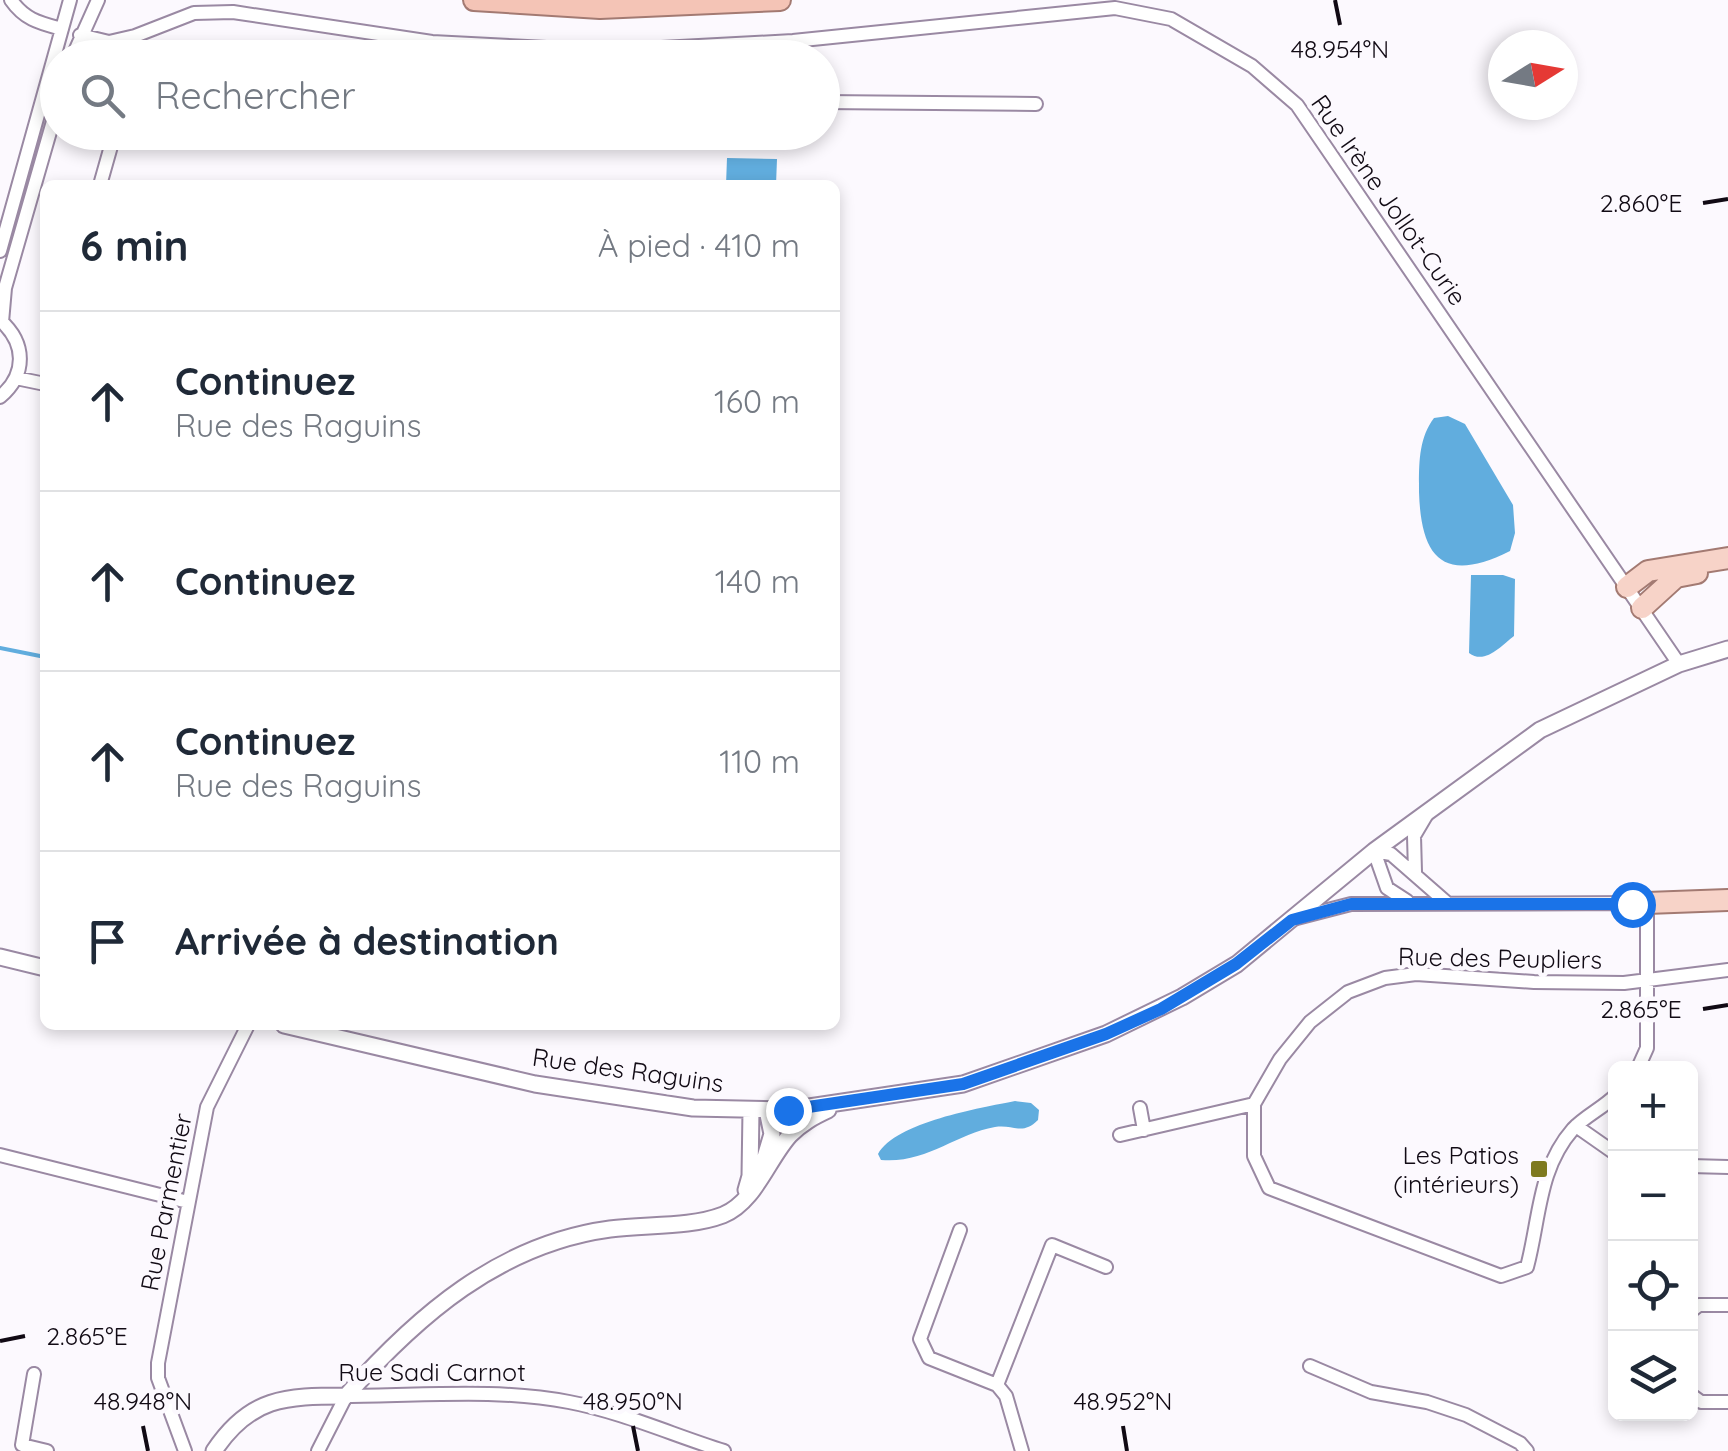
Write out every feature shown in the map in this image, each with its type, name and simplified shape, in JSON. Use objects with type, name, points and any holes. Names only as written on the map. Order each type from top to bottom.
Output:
[{"type":"highway","points":[[474,0],[600,8],[780,0]]},
{"type":"main road","points":[[1627,587],[1648,570],[1728,558]]},
{"type":"main road","points":[[1642,608],[1676,577],[1728,568]]},
{"type":"main road","points":[[1647,904],[1728,900]]},
{"type":"street","points":[[11,0],[32,22],[62,29]]},
{"type":"street","points":[[59,40],[70,0]]},
{"type":"street","points":[[78,40],[98,0]]},
{"type":"street","name":"Rue Irène Jollot-Curie","points":[[803,40],[1114,8],[1171,19],[1252,66],[1297,105],[1680,664]]},
{"type":"street","name":"Rue Irène Jollot-Curie","points":[[118,40],[194,12],[233,12],[419,40]]},
{"type":"street","name":"Rue Irène Jollot-Curie","points":[[80,34],[102,40]]},
{"type":"street","points":[[840,102],[1036,104]]},
{"type":"street","points":[[0,251],[40,108]]},
{"type":"street","points":[[0,397],[16,378],[20,363],[20,347],[1,321],[5,288],[45,150]]},
{"type":"street","points":[[101,180],[110,150]]},
{"type":"street","points":[[16,378],[40,383]]},
{"type":"street","name":"Rue des Raguins","points":[[305,1030],[535,1084],[693,1108],[759,1110],[840,1104],[963,1084],[1106,1034],[1161,1009],[1236,964],[1374,851],[1540,730],[1680,664],[1728,649]]},
{"type":"street","points":[[1415,872],[1414,836],[1429,811]]},
{"type":"street","points":[[1409,902],[1387,888],[1374,851],[1391,854],[1446,902]]},
{"type":"street","points":[[1292,920],[1351,904],[1647,904],[1647,1048],[1641,1061]]},
{"type":"street","points":[[0,958],[40,967]]},
{"type":"street","name":"Rue des Peupliers","points":[[1254,1104],[1280,1059],[1310,1022],[1348,992],[1385,978],[1416,974],[1624,984],[1646,978],[1728,970]]},
{"type":"street","name":"Rue Parmentier","points":[[186,1451],[158,1378],[158,1364],[207,1106],[245,1030]]},
{"type":"street","points":[[1120,1135],[1254,1104],[1254,1156],[1268,1188],[1501,1276],[1527,1267],[1543,1184],[1554,1154],[1576,1126],[1608,1101]]},
{"type":"street","points":[[318,1451],[346,1396],[414,1324],[453,1293],[502,1263],[553,1243],[606,1229],[726,1214],[743,1201],[788,1137],[807,1120],[840,1104]]},
{"type":"street","points":[[1140,1108],[1144,1130]]},
{"type":"street","points":[[756,1182],[772,1134],[759,1110]]},
{"type":"street","points":[[743,1201],[759,1110]]},
{"type":"street","points":[[1576,1126],[1612,1151]]},
{"type":"street","points":[[0,1156],[188,1202]]},
{"type":"street","points":[[1698,1166],[1728,1166]]},
{"type":"street","points":[[960,1230],[920,1339],[928,1358],[996,1385],[1006,1396],[1022,1451]]},
{"type":"street","points":[[996,1385],[1052,1246],[1106,1268]]},
{"type":"street","points":[[1698,1307],[1728,1305]]},
{"type":"street","points":[[1310,1366],[1371,1392],[1427,1402],[1466,1416],[1520,1443],[1527,1451]]},
{"type":"street","points":[[34,1374],[22,1445],[47,1451]]},
{"type":"street","name":"Rue Sadi Carnot","points":[[214,1451],[242,1415],[292,1396],[518,1394],[612,1412],[724,1451]]},
{"type":"street","points":[[1698,1400],[1728,1402]]},
{"type":"water","points":[[727,158],[777,159],[776,180],[726,180]]},
{"type":"water","points":[[1448,416],[1465,424],[1513,505],[1515,533],[1510,551],[1468,565],[1440,559],[1431,549],[1421,515],[1422,444],[1434,418]]},
{"type":"water","points":[[1471,575],[1515,579],[1514,636],[1493,653],[1481,657],[1469,653]]},
{"type":"water","points":[[1015,1101],[1031,1103],[1039,1110],[1038,1120],[1022,1128],[1002,1126],[980,1131],[912,1158],[881,1160],[878,1154],[902,1133],[920,1125]]},
{"type":"waterway","points":[[0,648],[40,656]]},
{"type":"place","name":"Les Patios (intérieurs)","points":[[1539,1169]]},
{"type":"route","points":[[788,1110],[963,1084],[1106,1034],[1161,1009],[1236,964],[1292,920],[1351,904],[1632,904]]}]
